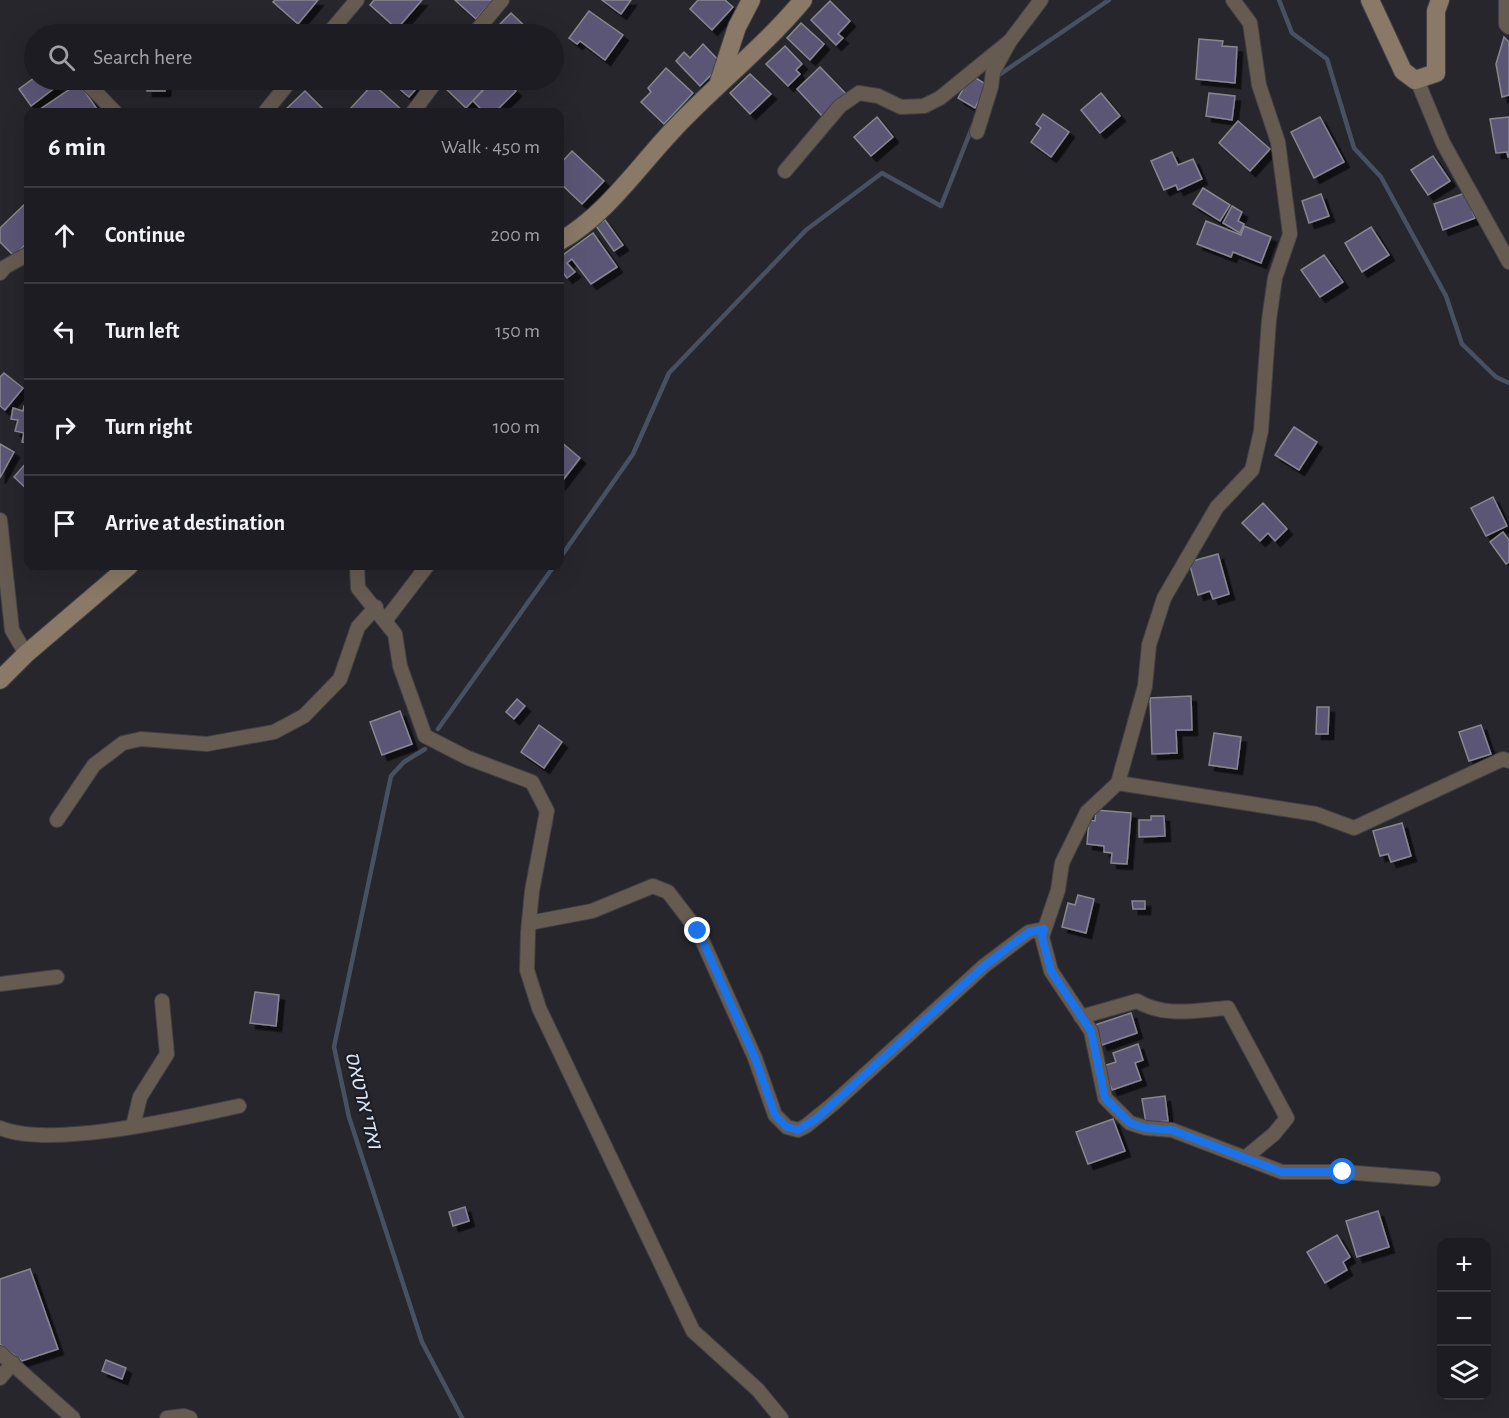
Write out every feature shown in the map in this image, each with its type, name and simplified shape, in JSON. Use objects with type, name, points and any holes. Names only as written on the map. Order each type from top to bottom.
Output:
[{"type":"street","points":[[337,24],[357,0]]},
{"type":"street","points":[[482,24],[502,0]]},
{"type":"street","points":[[718,84],[737,27],[751,0]]},
{"type":"street","points":[[564,239],[581,229],[718,84],[754,51],[803,0]]},
{"type":"street","points":[[977,132],[991,87],[993,72],[1010,41],[1041,0]]},
{"type":"street","points":[[1233,0],[1250,23],[1259,85],[1278,142],[1290,234],[1275,278],[1269,320],[1261,431],[1252,470],[1218,507],[1164,598],[1149,645],[1145,686],[1118,783],[1087,812],[1062,863],[1058,890],[1042,937],[1051,971],[1091,1031],[1105,1098],[1130,1123],[1146,1128],[1172,1130],[1282,1172],[1343,1172],[1433,1179]]},
{"type":"street","points":[[1370,0],[1403,71],[1417,80],[1443,143],[1509,262]]},
{"type":"street","points":[[1417,80],[1436,72],[1436,11],[1440,0]]},
{"type":"street","points":[[1506,0],[1506,24],[1509,27]]},
{"type":"street","points":[[785,171],[840,106],[859,93],[878,96],[901,107],[924,106],[940,98],[1010,41]]},
{"type":"street","points":[[94,90],[111,108]]},
{"type":"street","points":[[268,108],[283,90]]},
{"type":"street","points":[[416,108],[430,90]]},
{"type":"street","points":[[0,273],[5,267],[24,256]]},
{"type":"street","points":[[0,520],[12,630],[26,654]]},
{"type":"street","points":[[0,680],[26,654],[124,570]]},
{"type":"street","points":[[357,570],[358,588],[376,607],[395,634],[400,666],[425,736],[468,758],[532,782],[547,811],[529,923],[527,970],[539,1008],[693,1331],[758,1390],[781,1418]]},
{"type":"street","points":[[386,621],[424,570]]},
{"type":"street","points":[[57,820],[93,765],[123,743],[141,739],[207,744],[274,732],[304,716],[340,679],[358,627],[376,607]]},
{"type":"street","points":[[1118,783],[1237,799],[1316,814],[1354,828],[1503,759],[1509,760]]},
{"type":"street","points":[[529,923],[592,911],[652,886],[668,892],[698,931],[755,1058],[775,1115],[787,1127],[798,1130],[807,1126],[833,1104],[984,966],[1029,932],[1044,929]]},
{"type":"street","points":[[0,984],[57,977]]},
{"type":"street","points":[[133,1126],[140,1097],[166,1054],[162,1001]]},
{"type":"street","points":[[1081,1017],[1137,1001],[1152,1009],[1170,1013],[1228,1008],[1287,1118],[1274,1134],[1245,1158]]},
{"type":"street","points":[[0,1128],[36,1137],[133,1126],[239,1106]]},
{"type":"street","points":[[0,1353],[73,1418]]},
{"type":"street","points":[[0,1378],[13,1363]]},
{"type":"street","points":[[167,1418],[190,1418]]},
{"type":"building","points":[[275,0],[318,0],[298,24],[273,2]]},
{"type":"building","points":[[374,0],[422,0],[401,24],[391,24],[370,5]]},
{"type":"building","points":[[455,0],[491,0],[492,1],[476,19]]},
{"type":"building","points":[[602,0],[631,0],[621,14]]},
{"type":"building","points":[[698,0],[725,0],[733,7],[712,30],[690,9]]},
{"type":"building","points":[[830,1],[850,21],[838,34],[843,38],[836,45],[811,20]]},
{"type":"building","points":[[589,11],[623,35],[605,60],[580,41],[577,44],[569,38]]},
{"type":"building","points":[[511,13],[523,24],[500,24]]},
{"type":"building","points":[[801,23],[824,44],[810,60],[787,38]]},
{"type":"building","points":[[1504,37],[1509,42],[1509,95],[1502,97],[1496,64]]},
{"type":"building","points":[[1199,39],[1223,41],[1222,46],[1237,47],[1235,83],[1196,79]]},
{"type":"building","points":[[703,44],[722,64],[700,86],[676,61],[684,52],[690,58]]},
{"type":"building","points":[[785,46],[802,64],[796,70],[800,74],[788,86],[766,64]]},
{"type":"building","points":[[820,67],[847,95],[823,117],[797,89]]},
{"type":"building","points":[[666,68],[693,93],[664,124],[641,102],[651,92],[648,88]]},
{"type":"building","points":[[750,74],[771,94],[750,114],[730,93]]},
{"type":"building","points":[[971,75],[987,85],[975,108],[958,98]]},
{"type":"building","points":[[24,85],[24,90],[52,90],[31,106],[19,89]]},
{"type":"building","points":[[69,90],[84,90],[96,108],[42,108]]},
{"type":"building","points":[[367,90],[380,90],[400,108],[351,108]]},
{"type":"building","points":[[401,90],[415,90],[409,97]]},
{"type":"building","points":[[447,90],[483,90],[466,108]]},
{"type":"building","points":[[483,90],[516,91],[499,108],[480,108],[473,101]]},
{"type":"building","points":[[305,91],[322,108],[287,108]]},
{"type":"building","points":[[1101,93],[1120,116],[1100,133],[1081,110]]},
{"type":"building","points":[[1209,93],[1235,96],[1232,120],[1206,116]]},
{"type":"building","points":[[1043,114],[1069,132],[1051,157],[1031,142],[1041,128],[1036,124]]},
{"type":"building","points":[[877,117],[893,137],[871,156],[854,137]]},
{"type":"building","points":[[1320,117],[1344,162],[1314,178],[1291,132]]},
{"type":"building","points":[[1509,117],[1508,157],[1507,152],[1496,153],[1490,119]]},
{"type":"building","points":[[1238,121],[1270,149],[1250,171],[1219,143]]},
{"type":"building","points":[[572,151],[604,181],[582,204],[564,187],[564,160]]},
{"type":"building","points":[[1172,152],[1178,165],[1193,159],[1202,179],[1178,190],[1176,185],[1164,190],[1151,161]]},
{"type":"building","points":[[1433,156],[1450,181],[1428,195],[1411,170]]},
{"type":"building","points":[[1203,188],[1230,205],[1220,221],[1193,204]]},
{"type":"building","points":[[1465,193],[1475,218],[1443,230],[1434,204]]},
{"type":"building","points":[[1321,194],[1329,216],[1309,223],[1302,201]]},
{"type":"building","points":[[24,205],[24,246],[14,256],[0,242],[0,228]]},
{"type":"building","points":[[1232,206],[1242,212],[1238,221],[1244,224],[1240,233],[1223,223]]},
{"type":"building","points":[[605,220],[623,245],[614,251],[596,226]]},
{"type":"building","points":[[1206,221],[1241,235],[1244,226],[1271,237],[1261,263],[1233,252],[1231,257],[1197,244]]},
{"type":"building","points":[[1371,227],[1389,255],[1362,272],[1345,243]]},
{"type":"building","points":[[593,233],[617,267],[591,284],[572,259],[567,263],[575,272],[567,278],[564,274],[564,254]]},
{"type":"building","points":[[1324,255],[1343,282],[1320,297],[1301,270]]},
{"type":"building","points":[[4,373],[23,388],[5,410],[0,406],[0,377]]},
{"type":"building","points":[[24,406],[24,433],[15,431],[18,420],[11,419],[13,408],[23,411]]},
{"type":"building","points":[[1294,427],[1317,442],[1299,470],[1275,455]]},
{"type":"building","points":[[0,444],[14,452],[0,478]]},
{"type":"building","points":[[564,444],[580,458],[564,479]]},
{"type":"building","points":[[24,465],[24,486],[14,477]]},
{"type":"building","points":[[1493,497],[1507,526],[1486,536],[1471,508]]},
{"type":"building","points":[[1263,503],[1287,529],[1275,541],[1268,533],[1260,541],[1242,523]]},
{"type":"building","points":[[1503,532],[1509,540],[1509,562],[1506,564],[1490,542]]},
{"type":"building","points":[[1218,554],[1229,594],[1213,599],[1210,591],[1198,595],[1189,562]]},
{"type":"building","points":[[1191,696],[1192,730],[1176,730],[1177,753],[1152,754],[1150,698]]},
{"type":"building","points":[[517,699],[525,706],[514,719],[506,712]]},
{"type":"building","points":[[1317,707],[1329,707],[1328,734],[1316,734]]},
{"type":"building","points":[[400,711],[412,744],[382,755],[370,722]]},
{"type":"building","points":[[539,725],[562,742],[544,768],[521,752]]},
{"type":"building","points":[[1481,725],[1491,754],[1469,761],[1459,732]]},
{"type":"building","points":[[1214,733],[1241,737],[1237,769],[1209,765]]},
{"type":"building","points":[[1096,810],[1131,813],[1127,864],[1111,863],[1112,853],[1104,852],[1104,846],[1087,844],[1089,820],[1095,821]]},
{"type":"building","points":[[1151,816],[1164,816],[1165,836],[1139,837],[1139,820],[1151,820]]},
{"type":"building","points":[[1402,823],[1411,856],[1391,862],[1388,854],[1380,856],[1373,831]]},
{"type":"building","points":[[1078,895],[1094,899],[1086,933],[1062,927],[1068,903],[1075,905]]},
{"type":"building","points":[[1132,901],[1145,901],[1145,909],[1133,909]]},
{"type":"building","points":[[255,992],[279,995],[276,1026],[250,1023]]},
{"type":"building","points":[[1131,1013],[1137,1033],[1102,1045],[1095,1025]]},
{"type":"building","points":[[1138,1044],[1143,1060],[1135,1063],[1141,1080],[1112,1090],[1103,1066],[1116,1062],[1113,1053]]},
{"type":"building","points":[[1165,1096],[1168,1121],[1146,1123],[1142,1099]]},
{"type":"building","points":[[1113,1119],[1125,1151],[1088,1164],[1076,1132]]},
{"type":"building","points":[[465,1207],[469,1221],[453,1226],[449,1212]]},
{"type":"building","points":[[1378,1211],[1389,1247],[1357,1257],[1346,1221]]},
{"type":"building","points":[[1337,1235],[1350,1257],[1343,1262],[1347,1270],[1325,1283],[1307,1252]]},
{"type":"building","points":[[30,1269],[58,1349],[22,1361],[0,1344],[0,1279]]},
{"type":"building","points":[[106,1360],[126,1368],[122,1379],[102,1371]]},
{"type":"waterway","points":[[996,77],[1109,0]]},
{"type":"waterway","points":[[1279,0],[1292,33],[1327,59],[1354,148],[1381,177],[1446,296],[1462,344],[1496,377],[1509,383]]},
{"type":"waterway","points":[[564,552],[633,454],[669,373],[806,230],[882,173],[941,206],[973,125]]},
{"type":"waterway","points":[[438,729],[551,570]]},
{"type":"waterway","name":"ואדי ארטאס","points":[[425,749],[404,762],[391,776],[334,1047],[349,1117],[422,1342],[462,1418]]},
{"type":"route","points":[[698,931],[755,1058],[775,1115],[787,1127],[798,1130],[807,1126],[984,966],[1029,932],[1044,929],[1042,937],[1051,971],[1066,997],[1091,1031],[1105,1098],[1130,1123],[1146,1128],[1172,1130],[1282,1172],[1343,1172]]}]
